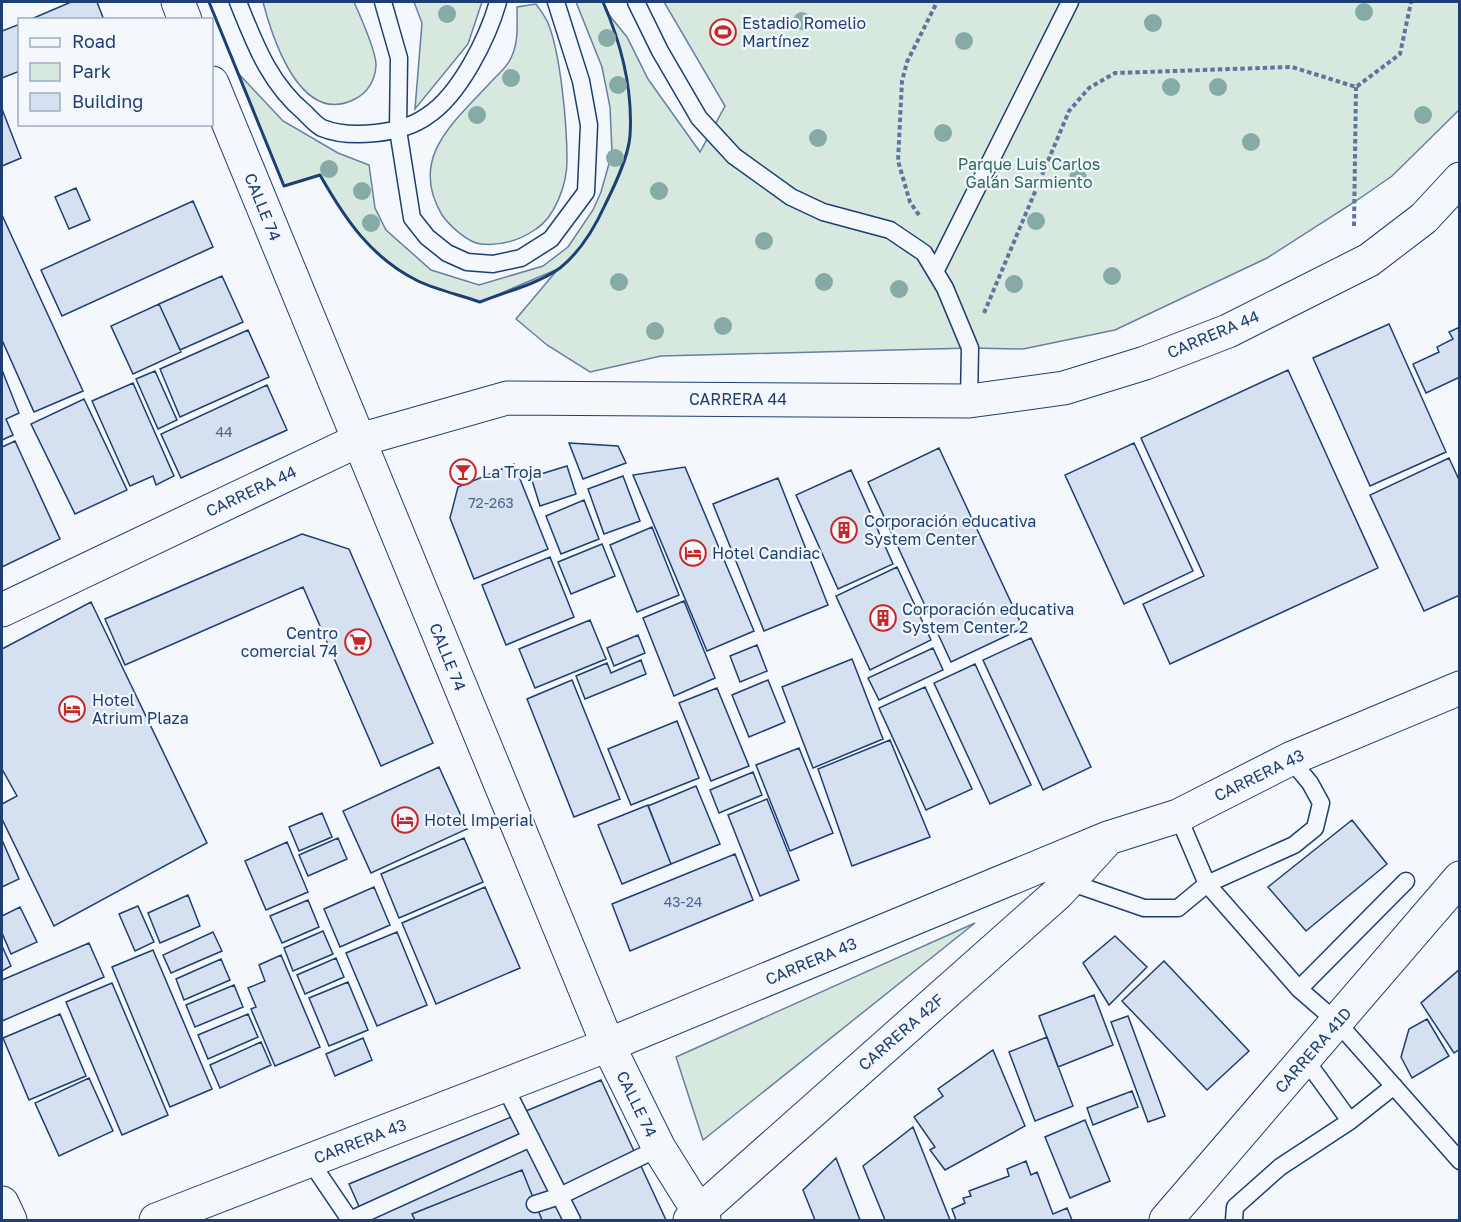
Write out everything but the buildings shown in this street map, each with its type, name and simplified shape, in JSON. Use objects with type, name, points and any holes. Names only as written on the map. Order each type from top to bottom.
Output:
[{"type":"street","points":[[178,2],[184,18]]},
{"type":"street","name":"CALLE 74","points":[[213,85],[608,1045],[659,1148],[698,1217]]},
{"type":"street","name":"CARRERA 44","points":[[2,610],[359,440],[507,398],[969,402],[1064,388],[1145,363],[1228,331],[1370,260],[1424,218],[1460,179]]},
{"type":"street","name":"CARRERA 43","points":[[156,1221],[608,1045],[1108,838],[1178,816],[1290,759],[1460,688]]},
{"type":"street","name":"CARRERA 42F","points":[[698,1217],[1069,882],[1108,838]]},
{"type":"street","name":"CARRERA 41D","points":[[1166,1221],[1460,878]]},
{"type":"street","points":[[2,1203],[10,1221]]},
{"type":"lane","points":[[238,2],[267,70],[282,92],[322,127],[355,136],[398,130],[428,116],[451,93],[490,29],[498,2]]},
{"type":"lane","points":[[384,2],[399,58],[398,130],[412,218],[427,237],[447,253],[467,262],[493,264],[521,258],[551,239],[586,192],[590,125],[581,81],[556,2]]},
{"type":"lane","points":[[636,2],[660,51],[699,118],[734,156],[791,197],[831,214],[890,230],[924,253],[936,270],[970,348],[969,402]]},
{"type":"lane","points":[[936,270],[1070,2]]},
{"type":"lane","points":[[1069,882],[1143,908],[1178,908],[1207,884],[1294,845],[1315,828],[1321,803],[1310,783],[1290,759]]},
{"type":"lane","points":[[1178,816],[1207,884],[1299,989],[1337,1022],[1460,1161]]},
{"type":"lane","points":[[1299,989],[1406,881]]},
{"type":"lane","points":[[1305,1059],[1350,1120]]},
{"type":"lane","points":[[504,1085],[572,1221]]},
{"type":"lane","points":[[1234,1221],[1235,1207],[1280,1167],[1350,1120],[1394,1086]]},
{"type":"lane","points":[[310,1161],[350,1220],[531,1138]]},
{"type":"lane","points":[[535,1204],[560,1196],[659,1148]]},
{"type":"path","points":[[937,2],[907,62],[902,81],[898,161],[910,202],[920,216],[954,234]]},
{"type":"path","points":[[1356,87],[1400,54],[1411,2]]},
{"type":"path","points":[[970,348],[1070,111],[1089,88],[1114,74],[1292,67],[1356,87]]},
{"type":"path","points":[[1354,226],[1356,87]]},
{"type":"green space","points":[[263,2],[354,2],[376,60],[374,77],[367,90],[355,99],[336,104],[319,101],[305,91],[292,75],[282,57]]},
{"type":"green space","points":[[414,2],[482,2],[468,44],[415,109],[422,23]]},
{"type":"green space","name":"Parque Luis Carlos Galán Sarmiento","points":[[576,2],[603,2],[610,16],[627,37],[648,79],[700,152],[725,106],[664,2],[1459,2],[1459,110],[1392,176],[1267,258],[1115,330],[1023,349],[970,348],[661,356],[590,372],[547,345],[516,319],[558,269],[480,302],[425,284],[402,272],[373,249],[361,236],[339,207],[320,175],[284,186],[237,72],[283,121],[338,153],[369,165],[375,208],[386,230],[431,270],[479,285],[543,266],[568,247],[593,210],[601,192],[612,153],[610,107],[602,67]]},
{"type":"green space","points":[[536,4],[548,23],[560,71],[567,146],[565,180],[559,199],[549,217],[536,229],[510,242],[476,243],[459,233],[442,215],[433,195],[430,176],[433,159],[450,127],[510,60],[516,41],[517,7]]},
{"type":"green space","points":[[975,923],[703,1140],[676,1057]]},
{"type":"wall","points":[[209,2],[284,186],[320,175],[350,222],[386,261],[418,281],[480,302],[542,279],[560,268],[592,230],[613,189],[627,153],[630,136],[630,101],[620,50],[603,2]]},
{"type":"place","name":"Estadio Romelio Martínez","points":[[723,32]]},
{"type":"place","name":"La Troja","points":[[463,472]]},
{"type":"place","name":"Corporación educativa System Center","points":[[844,530]]},
{"type":"place","name":"Hotel Candiac","points":[[693,553]]},
{"type":"place","name":"Corporación educativa System Center 2","points":[[883,618]]},
{"type":"place","name":"Centro comercial 74","points":[[358,642]]},
{"type":"place","name":"Hotel Atrium Plaza","points":[[72,709]]},
{"type":"place","name":"Hotel Imperial","points":[[405,820]]}]
